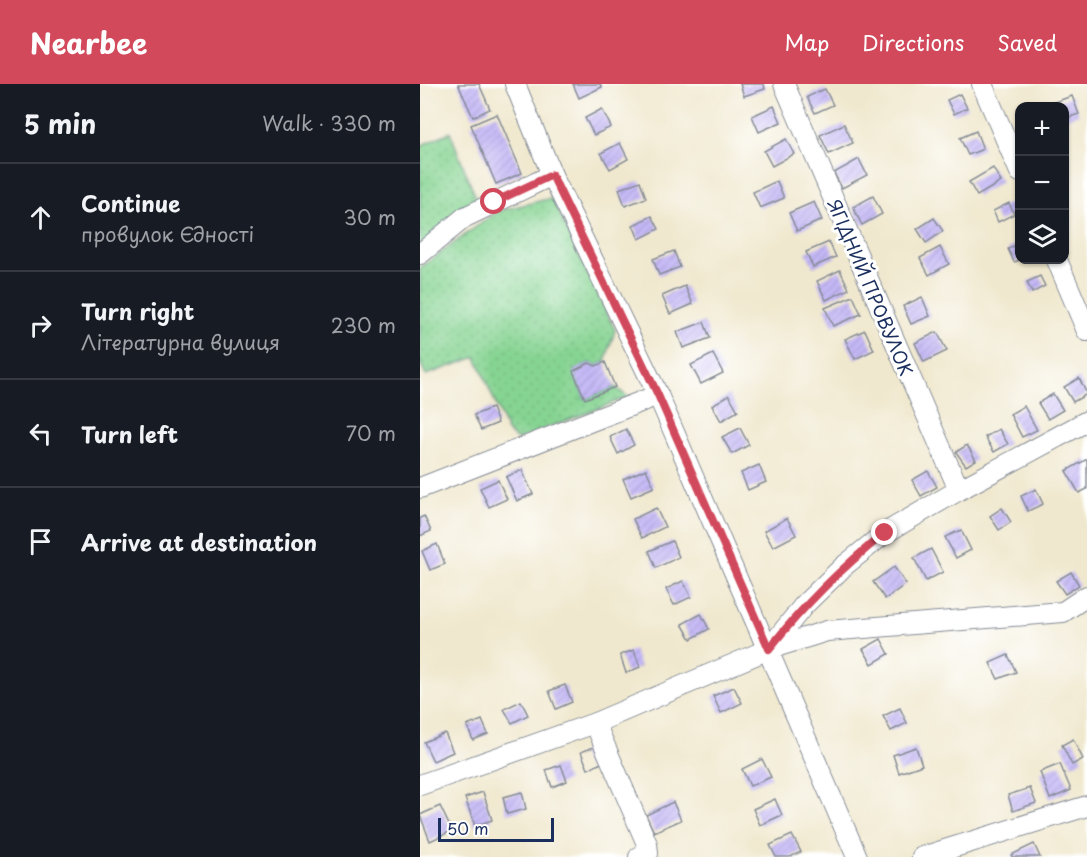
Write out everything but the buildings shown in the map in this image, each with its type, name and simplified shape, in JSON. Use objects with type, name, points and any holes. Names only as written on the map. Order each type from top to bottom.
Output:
[{"type":"street","points":[[515,84],[552,175],[658,395],[857,857]]},
{"type":"street","name":"ЯГІДНИЙ ПРОВУЛОК","points":[[784,84],[959,490]]},
{"type":"street","points":[[982,84],[1015,160]]},
{"type":"street","points":[[420,254],[465,217],[552,175]]},
{"type":"street","points":[[1059,264],[1087,331]]},
{"type":"street","points":[[420,488],[658,395]]},
{"type":"street","points":[[769,649],[804,605],[844,566],[885,533],[1087,421]]},
{"type":"street","points":[[420,785],[595,723],[769,649],[827,631],[1063,612],[1087,596]]},
{"type":"street","points":[[595,723],[647,844],[648,854],[639,857]]},
{"type":"street","points":[[922,857],[1087,806]]},
{"type":"green space","points":[[450,132],[477,201],[420,245],[420,146]]},
{"type":"green space","points":[[552,198],[615,330],[605,362],[596,366],[589,363],[574,371],[585,399],[615,387],[628,397],[517,440],[507,431],[476,357],[426,375],[420,362],[420,268],[498,211]]},
{"type":"route","points":[[494,202],[552,175],[658,395],[769,649],[804,605],[844,566],[885,533]]}]
